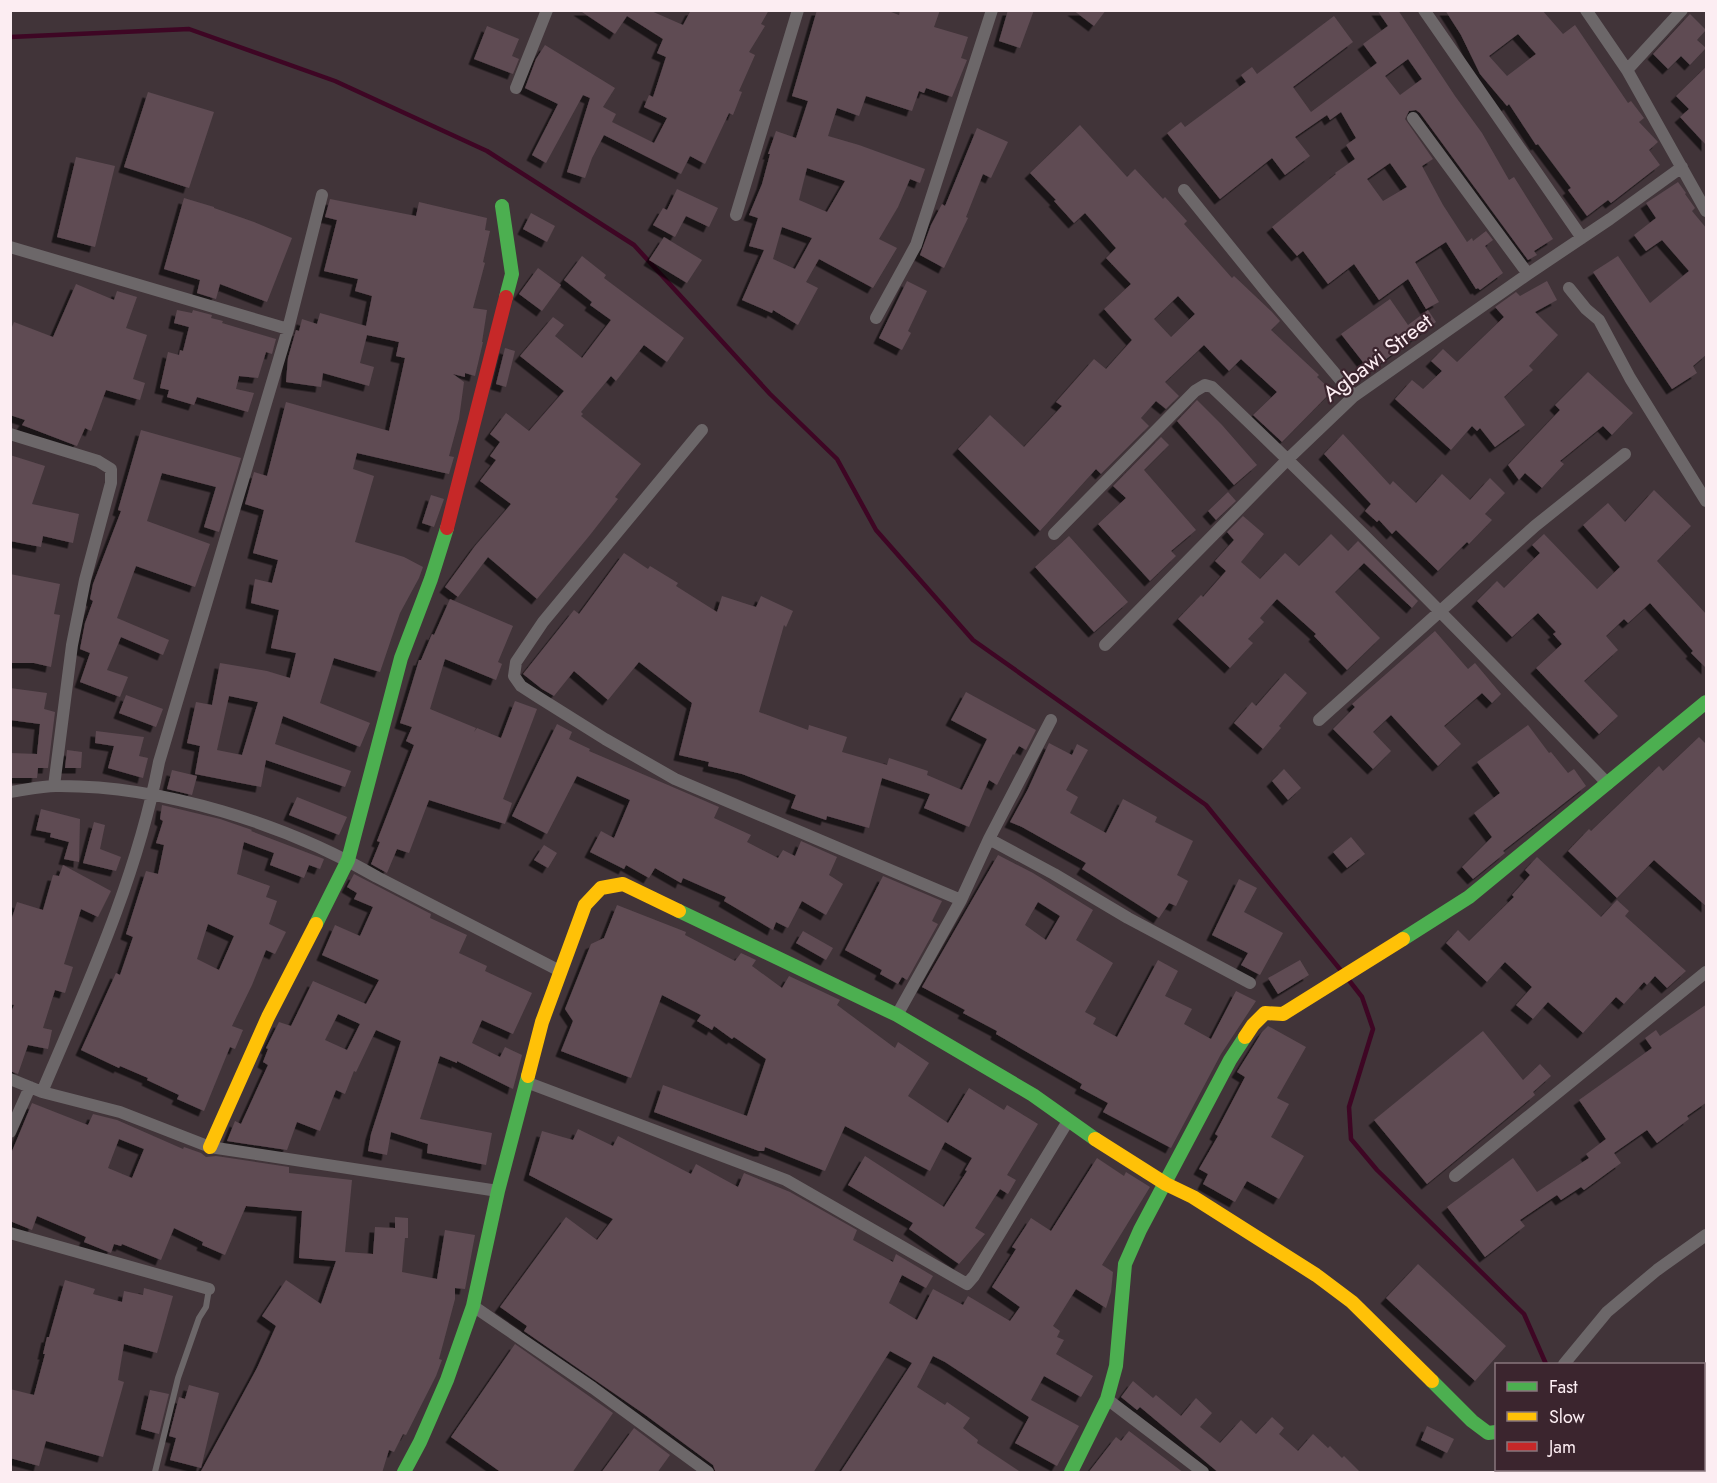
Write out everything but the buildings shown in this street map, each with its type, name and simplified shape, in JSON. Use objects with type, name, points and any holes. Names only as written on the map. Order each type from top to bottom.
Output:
[{"type":"street","points":[[516,88],[547,10]]},
{"type":"street","points":[[736,215],[798,10]]},
{"type":"street","points":[[876,318],[916,245],[992,10]]},
{"type":"street","points":[[1424,10],[1582,238]]},
{"type":"street","points":[[1586,10],[1627,70],[1707,211]]},
{"type":"street","points":[[1627,70],[1682,10]]},
{"type":"street","points":[[1413,118],[1528,274]]},
{"type":"street","name":"Agbawi Street","points":[[1105,645],[1288,459],[1354,396],[1682,167]]},
{"type":"street","points":[[1184,190],[1354,396]]},
{"type":"street","points":[[10,1132],[36,1089],[119,908],[153,795],[159,762],[288,329],[322,195]]},
{"type":"street","points":[[210,1147],[268,1017],[348,860],[401,658],[431,579],[454,507],[512,274],[502,206]]},
{"type":"street","points":[[10,247],[288,329]]},
{"type":"street","points":[[1569,288],[1586,309],[1599,320],[1630,378],[1707,501]]},
{"type":"street","points":[[1054,534],[1195,390],[1205,384],[1212,387],[1440,610],[1608,784]]},
{"type":"street","points":[[702,430],[543,622],[516,662],[513,676],[521,686],[538,697],[605,739],[675,778],[961,900]]},
{"type":"street","points":[[10,434],[98,461],[111,469],[111,483],[85,579],[72,645],[54,786]]},
{"type":"street","points":[[1319,720],[1535,526],[1625,454]]},
{"type":"street","points":[[1071,1473],[1107,1399],[1116,1366],[1125,1264],[1140,1230],[1230,1060],[1253,1024],[1265,1013],[1283,1014],[1321,992],[1469,897],[1707,702]]},
{"type":"street","points":[[897,1016],[961,900],[989,839],[1051,720]]},
{"type":"street","points":[[10,792],[54,786],[153,795],[216,809],[288,834],[348,860],[560,970]]},
{"type":"street","points":[[989,839],[1128,918],[1250,983]]},
{"type":"street","points":[[404,1473],[447,1380],[473,1306],[498,1191],[526,1082],[542,1022],[560,970],[585,905],[601,888],[623,884],[897,1016],[1032,1095],[1068,1121],[1166,1184],[1193,1197],[1353,1302],[1472,1421],[1488,1433],[1495,1432]]},
{"type":"street","points":[[1455,1176],[1707,972]]},
{"type":"street","points":[[10,1079],[36,1089],[120,1112],[210,1147],[498,1191]]},
{"type":"street","points":[[526,1082],[786,1180],[967,1284],[1068,1121]]},
{"type":"street","points":[[10,1233],[209,1289]]},
{"type":"street","points":[[1566,1363],[1607,1312],[1657,1270],[1707,1234]]},
{"type":"street","points":[[473,1306],[593,1388],[708,1473]]},
{"type":"street","points":[[1107,1399],[1203,1473]]},
{"type":"lane","points":[[155,1473],[178,1378],[199,1318],[206,1306],[209,1289]]},
{"type":"waterway","points":[[10,37],[189,29],[335,81],[487,151],[634,245],[770,394],[837,459],[876,530],[973,640],[1206,805],[1343,973]]},
{"type":"waterway","points":[[1348,979],[1362,997],[1373,1029],[1349,1107],[1351,1139],[1377,1170],[1524,1314],[1546,1363]]},
{"type":"traffic: fast","points":[[502,206],[512,274],[506,297]]},
{"type":"traffic: fast","points":[[316,924],[348,860],[401,658],[431,579],[447,528]]},
{"type":"traffic: fast","points":[[1403,939],[1469,897],[1706,702]]},
{"type":"traffic: fast","points":[[679,911],[897,1015],[1033,1095],[1095,1139]]},
{"type":"traffic: fast","points":[[1071,1472],[1107,1399],[1116,1366],[1125,1264],[1140,1230],[1230,1060],[1245,1037]]},
{"type":"traffic: fast","points":[[404,1472],[447,1380],[473,1306],[498,1191],[528,1076]]},
{"type":"traffic: fast","points":[[1432,1381],[1472,1421],[1488,1433],[1495,1432]]},
{"type":"traffic: slow","points":[[528,1076],[542,1022],[585,905],[601,888],[623,884],[679,911]]},
{"type":"traffic: slow","points":[[210,1147],[268,1017],[316,924]]},
{"type":"traffic: slow","points":[[1245,1037],[1265,1013],[1283,1014],[1403,939]]},
{"type":"traffic: slow","points":[[1095,1139],[1166,1184],[1193,1197],[1316,1275],[1352,1302],[1432,1381]]},
{"type":"traffic: jam","points":[[447,528],[506,297]]}]
